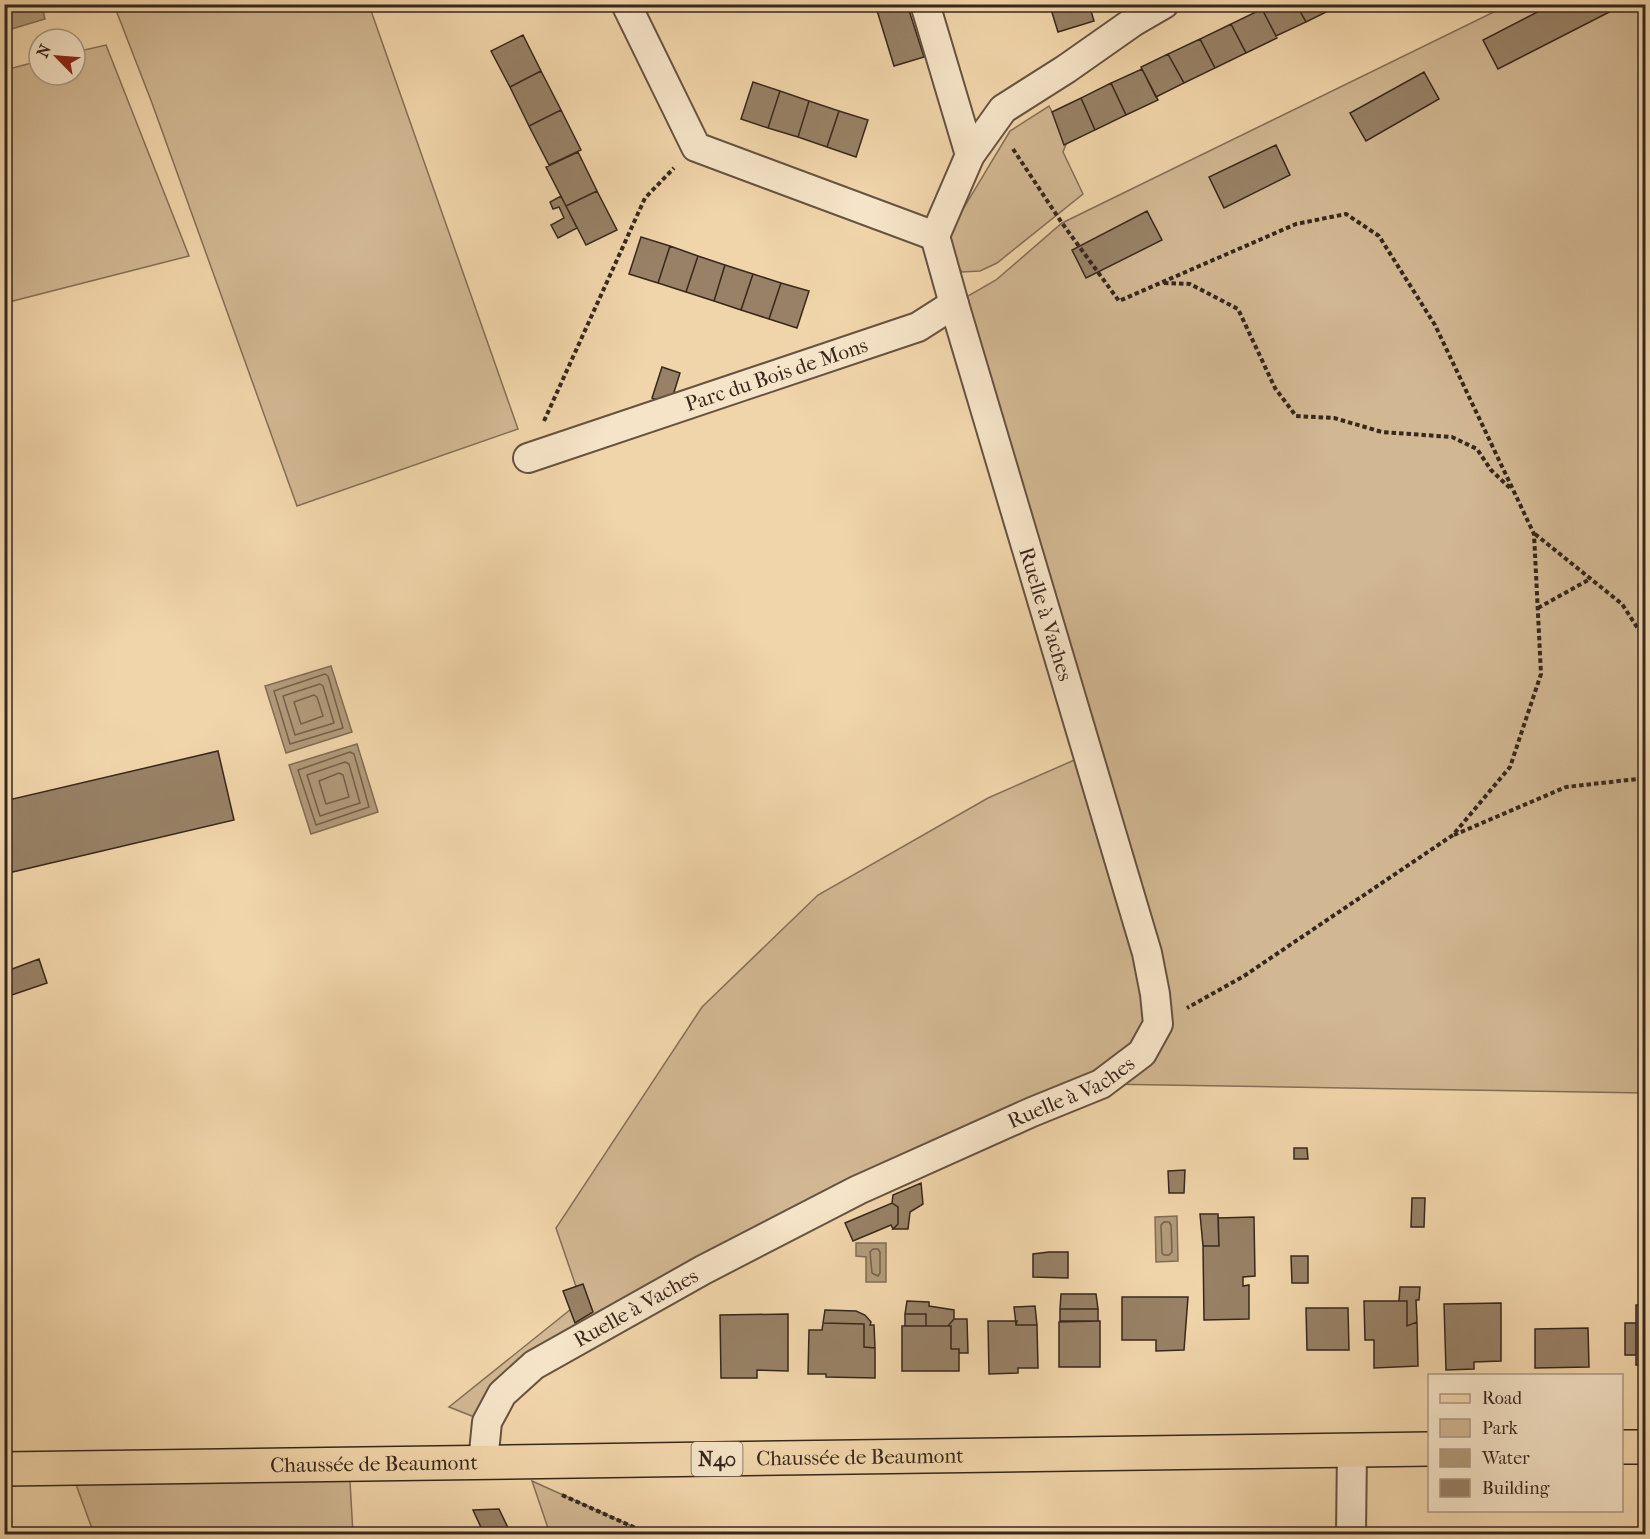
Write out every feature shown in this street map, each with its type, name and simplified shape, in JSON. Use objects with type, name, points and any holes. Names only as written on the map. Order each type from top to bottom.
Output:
[{"type":"main road","points":[[1623,1447],[1646,1447]]},
{"type":"main road","name":"Chaussée de Beaumont","points":[[4,1468],[1428,1449]]},
{"type":"street","points":[[626,4],[696,147],[935,236]]},
{"type":"street","points":[[925,4],[970,155]]},
{"type":"street","points":[[954,304],[935,236],[970,155],[1003,109],[1066,69],[1133,21],[1164,4]]},
{"type":"street","name":"Parc du Bois de Mons","points":[[528,458],[918,327],[954,304]]},
{"type":"street","name":"Ruelle à Vaches","points":[[483,1462],[487,1422],[502,1394],[534,1365],[703,1270],[858,1190],[1032,1112],[1101,1084],[1142,1053],[1158,1024],[1147,953],[954,304]]},
{"type":"street","points":[[1351,1534],[1352,1450]]},
{"type":"path","points":[[995,123],[1062,223],[1119,301],[1296,224],[1346,214],[1378,236],[1435,325],[1534,534],[1541,674],[1510,767],[1453,835]]},
{"type":"path","points":[[528,458],[645,198],[696,147]]},
{"type":"path","points":[[1161,283],[1190,284],[1238,309],[1275,388],[1296,416],[1334,418],[1382,432],[1452,437],[1477,449],[1491,470],[1515,492]]},
{"type":"path","points":[[1534,534],[1622,604],[1646,641]]},
{"type":"path","points":[[1538,608],[1590,579]]},
{"type":"path","points":[[1158,1024],[1244,976],[1453,835],[1566,787],[1646,778]]},
{"type":"path","points":[[553,1491],[649,1534]]},
{"type":"green space","points":[[114,5],[369,5],[518,429],[297,506],[152,103]]},
{"type":"green space","points":[[1501,5],[1645,5],[1645,1093],[1101,1084],[534,1365],[487,1422],[449,1407],[581,1301],[556,1228],[702,1007],[818,895],[988,798],[1088,754],[954,304],[996,280],[1062,223],[1500,9]]},
{"type":"green space","points":[[106,45],[189,256],[5,303],[5,70],[27,64],[27,87],[87,87],[87,49]]},
{"type":"green space","points":[[1049,106],[1067,142],[1063,152],[1083,194],[997,263],[980,271],[962,272],[956,264],[949,237],[960,214],[1010,131]]},
{"type":"green space","points":[[349,1464],[353,1534],[94,1534],[70,1468]]},
{"type":"green space","points":[[532,1481],[645,1532],[649,1534],[550,1534]]},
{"type":"water","points":[[5,4],[42,5],[45,19],[5,31]]},
{"type":"water","points":[[331,666],[352,732],[286,753],[265,686]]},
{"type":"water","points":[[357,744],[378,812],[311,834],[289,765]]},
{"type":"water","points":[[1177,1216],[1178,1261],[1156,1262],[1155,1217]]},
{"type":"water","points":[[856,1243],[886,1243],[886,1282],[866,1282],[866,1257],[856,1256]]},
{"type":"building","points":[[875,4],[907,4],[924,57],[894,66]]},
{"type":"building","points":[[1089,4],[1094,21],[1058,32],[1050,6]]},
{"type":"building","points":[[1265,4],[1296,4],[1306,22],[1276,36],[1261,7]]},
{"type":"building","points":[[1296,4],[1335,4],[1336,7],[1306,22]]},
{"type":"building","points":[[1553,4],[1623,5],[1498,69],[1483,40]]},
{"type":"building","points":[[1262,9],[1277,38],[1246,53],[1231,24]]},
{"type":"building","points":[[1231,24],[1246,53],[1215,68],[1200,39]]},
{"type":"building","points":[[523,35],[541,71],[510,87],[491,51]]},
{"type":"building","points":[[1200,39],[1215,68],[1184,83],[1168,54]]},
{"type":"building","points":[[1168,54],[1184,83],[1156,97],[1141,67]]},
{"type":"building","points":[[1142,69],[1158,100],[1126,115],[1111,83]]},
{"type":"building","points":[[541,71],[561,110],[529,126],[510,87]]},
{"type":"building","points":[[1424,72],[1439,99],[1366,141],[1350,113]]},
{"type":"building","points":[[753,82],[780,91],[768,128],[741,119]]},
{"type":"building","points":[[1111,83],[1126,115],[1095,130],[1081,98]]},
{"type":"building","points":[[780,91],[809,101],[798,137],[768,128]]},
{"type":"building","points":[[1081,98],[1095,130],[1064,145],[1052,112]]},
{"type":"building","points":[[809,101],[839,111],[827,147],[798,137]]},
{"type":"building","points":[[561,110],[581,150],[549,165],[529,126]]},
{"type":"building","points":[[839,111],[868,120],[856,157],[827,147]]},
{"type":"building","points":[[1276,145],[1290,175],[1224,208],[1209,177]]},
{"type":"building","points":[[578,152],[597,191],[566,206],[546,167]]},
{"type":"building","points":[[597,191],[617,230],[586,245],[566,206]]},
{"type":"building","points":[[561,196],[577,228],[558,238],[551,225],[564,218],[559,207],[553,209],[550,202]]},
{"type":"building","points":[[1147,211],[1162,240],[1086,278],[1072,250]]},
{"type":"building","points":[[641,237],[670,246],[658,283],[629,274]]},
{"type":"building","points":[[670,246],[698,256],[686,292],[658,283]]},
{"type":"building","points":[[698,256],[725,265],[714,301],[686,292]]},
{"type":"building","points":[[725,265],[753,274],[741,310],[714,301]]},
{"type":"building","points":[[753,274],[781,283],[769,319],[741,310]]},
{"type":"building","points":[[781,283],[809,291],[797,328],[769,319]]},
{"type":"building","points":[[662,367],[680,373],[670,405],[652,398]]},
{"type":"building","points":[[218,751],[234,820],[4,874],[4,801]]},
{"type":"building","points":[[39,959],[47,983],[6,997],[4,972]]},
{"type":"building","points":[[1294,1148],[1307,1148],[1308,1159],[1294,1159]]},
{"type":"building","points":[[1185,1170],[1184,1193],[1169,1193],[1168,1171]]},
{"type":"building","points":[[921,1183],[923,1204],[910,1212],[908,1229],[893,1229],[898,1224],[898,1207],[892,1203],[893,1195]]},
{"type":"building","points":[[1412,1198],[1425,1198],[1424,1227],[1411,1227]]},
{"type":"building","points":[[892,1203],[898,1207],[898,1224],[893,1229],[891,1225],[853,1241],[845,1223]]},
{"type":"building","points":[[1200,1214],[1218,1214],[1219,1246],[1203,1246]]},
{"type":"building","points":[[1254,1217],[1255,1276],[1243,1277],[1243,1286],[1249,1285],[1249,1319],[1204,1320],[1203,1246],[1219,1246],[1218,1218]]},
{"type":"building","points":[[1068,1252],[1068,1278],[1033,1277],[1033,1254]]},
{"type":"building","points":[[1291,1256],[1308,1256],[1308,1283],[1292,1283]]},
{"type":"building","points":[[583,1284],[593,1312],[575,1323],[563,1291]]},
{"type":"building","points":[[1400,1287],[1420,1287],[1419,1300],[1416,1300],[1417,1322],[1407,1326],[1407,1301],[1399,1301]]},
{"type":"building","points":[[1061,1294],[1096,1294],[1098,1309],[1060,1309]]},
{"type":"building","points":[[1122,1297],[1188,1297],[1184,1350],[1156,1351],[1156,1340],[1122,1340]]},
{"type":"building","points":[[907,1301],[929,1302],[929,1306],[954,1310],[954,1319],[948,1326],[926,1326],[926,1314],[905,1314]]},
{"type":"building","points":[[1364,1301],[1407,1301],[1407,1326],[1417,1322],[1418,1366],[1374,1368],[1374,1340],[1365,1340]]},
{"type":"building","points":[[1501,1303],[1501,1361],[1474,1362],[1474,1369],[1446,1370],[1444,1304]]},
{"type":"building","points":[[1636,1305],[1646,1305],[1646,1365],[1636,1365]]},
{"type":"building","points":[[1035,1306],[1037,1325],[1016,1325],[1014,1307]]},
{"type":"building","points":[[1306,1308],[1348,1308],[1349,1350],[1307,1350]]},
{"type":"building","points":[[1060,1309],[1098,1309],[1098,1321],[1060,1321]]},
{"type":"building","points":[[825,1310],[856,1311],[865,1315],[871,1322],[870,1325],[874,1325],[875,1348],[864,1347],[864,1324],[823,1323]]},
{"type":"building","points":[[788,1314],[788,1371],[757,1370],[757,1378],[721,1378],[720,1315]]},
{"type":"building","points":[[905,1314],[926,1314],[926,1326],[905,1326]]},
{"type":"building","points":[[954,1319],[967,1319],[968,1353],[959,1353],[959,1349],[951,1349],[951,1326],[948,1326]]},
{"type":"building","points":[[988,1321],[1017,1321],[1016,1325],[1037,1325],[1038,1368],[1018,1368],[1018,1373],[989,1374]]},
{"type":"building","points":[[1100,1321],[1100,1367],[1059,1367],[1059,1322]]},
{"type":"building","points":[[823,1323],[864,1324],[864,1347],[875,1348],[875,1378],[826,1377],[826,1374],[808,1374],[809,1330],[822,1330]]},
{"type":"building","points":[[1625,1323],[1636,1323],[1636,1355],[1625,1355]]},
{"type":"building","points":[[902,1326],[951,1326],[951,1349],[959,1349],[959,1371],[902,1371]]},
{"type":"building","points":[[1588,1328],[1589,1367],[1535,1368],[1535,1329]]},
{"type":"building","points":[[499,1509],[511,1534],[484,1534],[473,1510]]}]
